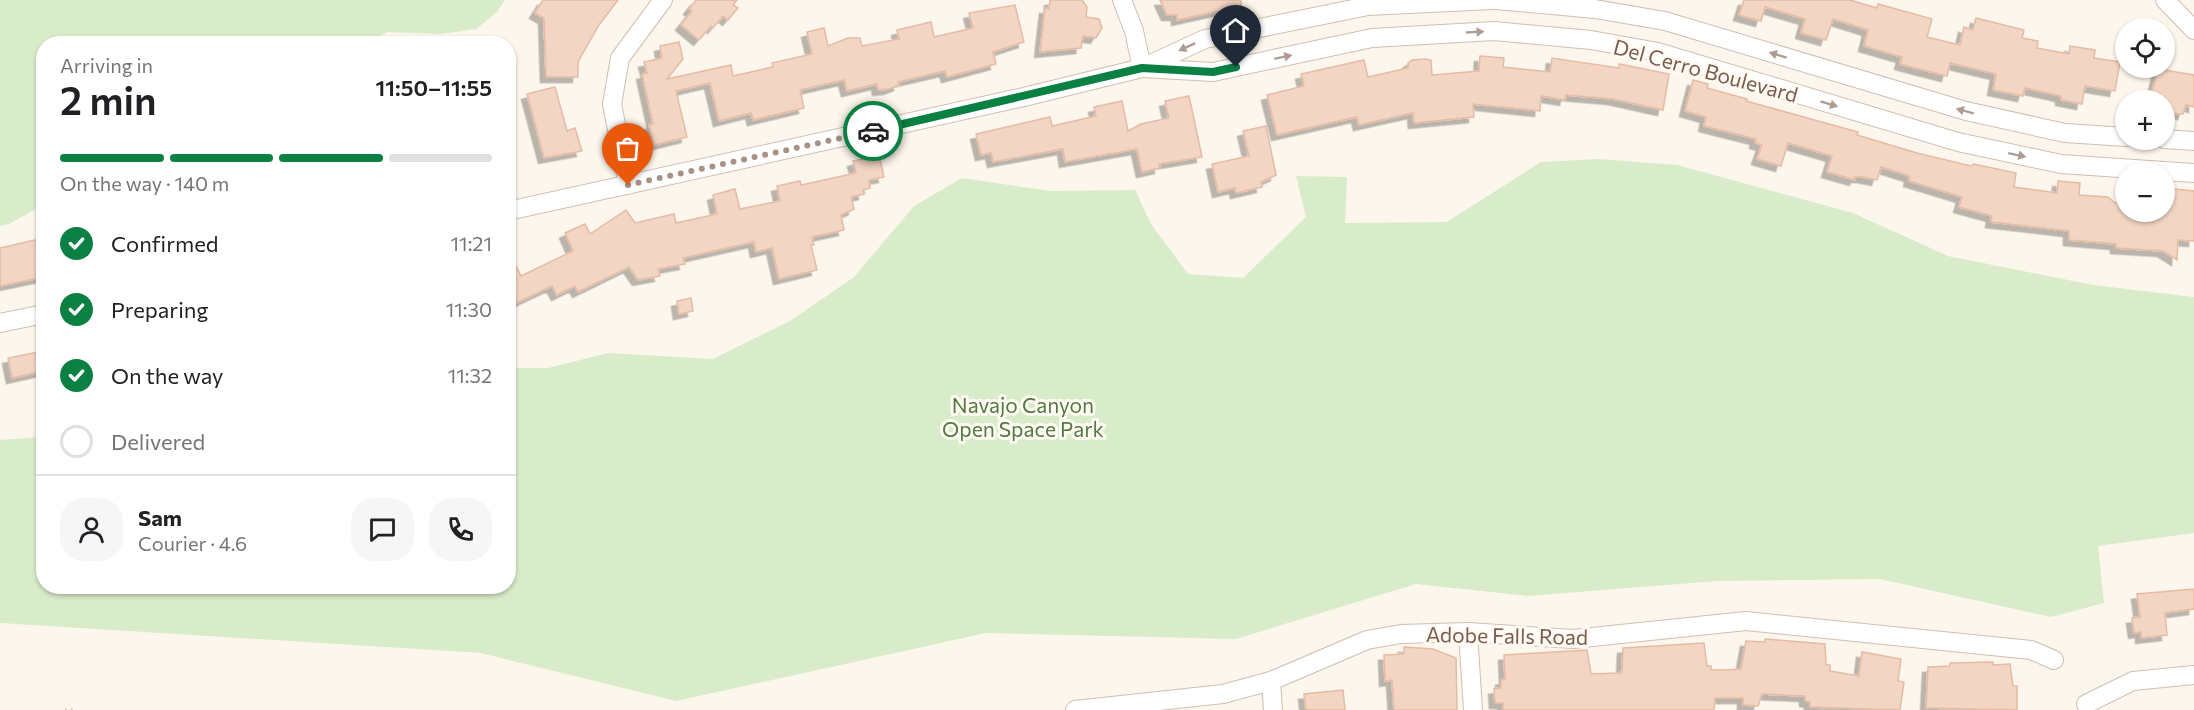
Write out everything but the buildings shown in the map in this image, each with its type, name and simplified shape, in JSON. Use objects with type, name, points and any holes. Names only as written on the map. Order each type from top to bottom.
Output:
[{"type":"street","points":[[628,185],[612,104],[620,58],[663,0]]},
{"type":"street","points":[[1122,0],[1134,31],[1142,68]]},
{"type":"street","name":"Del Cerro Boulevard","points":[[516,209],[1012,100],[1142,68],[1204,39],[1368,6],[1494,0],[1595,9],[1665,21],[1966,111],[2065,133],[2115,136]]},
{"type":"street","points":[[2165,0],[2194,30]]},
{"type":"street","name":"Del Cerro Boulevard","points":[[1142,68],[1213,72],[1372,38],[1494,32],[1591,40],[1658,52],[1970,145],[2061,164],[2194,173]]},
{"type":"street","points":[[2175,140],[2194,141]]},
{"type":"street","points":[[0,323],[36,316]]},
{"type":"street","name":"Adobe Falls Road","points":[[1075,710],[1223,694],[1271,681],[1367,640],[1401,634],[1468,632],[1573,639],[1746,621],[2031,650],[2054,660]]},
{"type":"street","points":[[1468,632],[1473,710]]},
{"type":"street","points":[[2086,704],[2133,681],[2194,675]]},
{"type":"street","points":[[1271,681],[1273,710]]},
{"type":"path","points":[[65,710],[75,710]]},
{"type":"green space","points":[[0,0],[505,0],[497,12],[476,29],[441,34],[387,32],[380,36],[36,36],[36,209],[9,224],[0,226]]},
{"type":"green space","name":"Navajo Canyon Open Space Park","points":[[1599,159],[1677,165],[1853,213],[1948,256],[2093,285],[2194,297],[2194,533],[2098,546],[2104,603],[2051,617],[1880,579],[1717,581],[1528,596],[1416,584],[1236,639],[986,633],[676,701],[481,653],[0,623],[0,440],[36,437],[36,594],[516,594],[516,368],[548,368],[608,353],[713,359],[790,321],[854,277],[914,206],[962,178],[1050,191],[1135,190],[1151,224],[1188,274],[1243,278],[1306,217],[1296,176],[1347,177],[1345,223],[1447,222],[1541,162]]},
{"type":"way so far","points":[[628,185],[873,131]]},
{"type":"route","points":[[873,131],[1142,68],[1213,72],[1236,67]]}]
